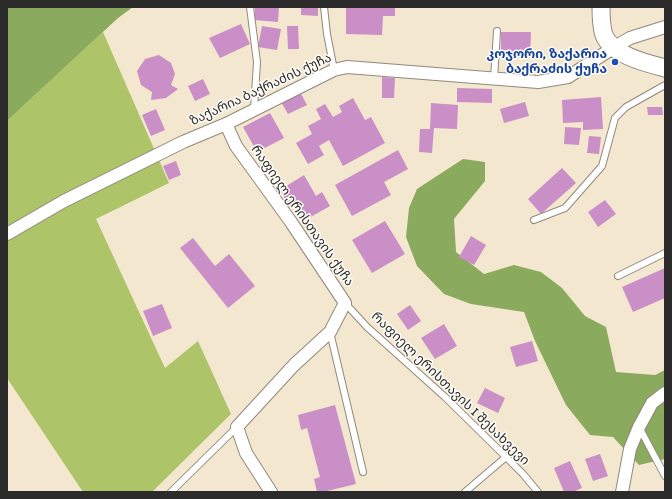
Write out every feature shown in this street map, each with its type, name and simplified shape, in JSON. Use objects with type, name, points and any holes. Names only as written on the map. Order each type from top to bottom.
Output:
[{"type":"main road","points":[[601,7],[601,21],[604,35],[613,48],[637,60],[665,68]]},
{"type":"street","name":"ზაქარია ბაქრაძის ქუჩა","points":[[7,234],[71,198],[183,142],[226,124],[334,70],[347,67],[538,82],[568,77],[630,38],[665,27]]},
{"type":"street","name":"რაფიელ ერისთავის ქუჩა","points":[[226,124],[236,146],[291,222],[345,303],[330,332],[294,365],[237,427]]},
{"type":"street","points":[[622,492],[630,449],[639,427],[652,403],[665,393]]},
{"type":"street","points":[[237,427],[246,453],[271,492]]},
{"type":"lane","points":[[250,7],[257,62],[254,109]]},
{"type":"lane","points":[[324,7],[327,34],[334,70]]},
{"type":"lane","points":[[494,79],[497,31]]},
{"type":"lane","points":[[534,220],[565,208],[602,166],[615,118],[626,107],[665,84]]},
{"type":"lane","points":[[618,276],[665,253]]},
{"type":"lane","name":"რაფიელ ერისთავის I შესახვევი","points":[[345,303],[367,327],[446,398],[523,474],[538,492]]},
{"type":"lane","points":[[330,332],[363,472]]},
{"type":"lane","points":[[171,492],[237,427]]},
{"type":"lane","points":[[639,427],[665,476]]},
{"type":"lane","points":[[465,492],[506,457]]},
{"type":"green space","points":[[7,7],[133,7],[118,18],[7,121]]},
{"type":"green space","points":[[103,32],[169,183],[96,219],[165,368],[198,341],[231,414],[152,492],[83,492],[7,378],[7,121]]},
{"type":"green space","points":[[463,159],[485,162],[485,181],[454,219],[456,252],[484,274],[514,265],[541,272],[562,288],[585,316],[606,327],[616,372],[655,375],[665,370],[665,459],[639,465],[613,437],[590,435],[566,405],[535,341],[524,312],[471,304],[444,294],[417,266],[406,237],[409,208],[417,189]]},
{"type":"building","points":[[255,7],[279,7],[278,22],[254,20]]},
{"type":"building","points":[[301,7],[318,7],[318,16],[301,15]]},
{"type":"building","points":[[346,7],[395,7],[395,16],[383,16],[382,35],[346,34]]},
{"type":"building","points":[[241,24],[250,44],[220,58],[209,38]]},
{"type":"building","points":[[262,26],[281,29],[277,50],[258,47]]},
{"type":"building","points":[[287,26],[298,26],[299,49],[288,49]]},
{"type":"building","points":[[501,32],[531,32],[530,58],[501,57]]},
{"type":"building","points":[[159,55],[171,63],[175,74],[171,85],[178,89],[166,98],[151,100],[152,92],[141,85],[137,71],[145,59]]},
{"type":"building","points":[[382,77],[395,78],[394,98],[382,98]]},
{"type":"building","points":[[203,79],[210,94],[195,101],[188,86]]},
{"type":"building","points":[[457,88],[492,89],[492,103],[457,102]]},
{"type":"building","points":[[300,92],[307,105],[288,114],[281,102]]},
{"type":"building","points":[[601,97],[603,129],[583,130],[583,122],[563,123],[562,100]]},
{"type":"building","points":[[353,98],[365,120],[371,117],[385,143],[343,166],[329,140],[319,146],[324,155],[308,164],[296,143],[312,134],[308,126],[321,119],[316,109],[325,104],[333,117],[342,112],[339,106]]},
{"type":"building","points":[[525,102],[529,116],[504,123],[500,109]]},
{"type":"building","points":[[431,103],[458,105],[457,129],[434,128],[432,153],[419,152],[420,129],[430,129]]},
{"type":"building","points":[[647,107],[662,107],[663,115],[648,115]]},
{"type":"building","points":[[156,109],[165,130],[151,136],[142,115]]},
{"type":"building","points":[[270,113],[284,138],[257,152],[243,127]]},
{"type":"building","points":[[565,127],[581,128],[579,145],[564,144]]},
{"type":"building","points":[[589,136],[601,137],[599,154],[587,153]]},
{"type":"building","points":[[398,150],[408,169],[384,182],[391,195],[352,216],[335,185]]},
{"type":"building","points":[[176,161],[181,175],[169,180],[163,166]]},
{"type":"building","points":[[562,168],[576,183],[541,214],[528,199]]},
{"type":"building","points":[[304,175],[316,196],[322,192],[330,206],[307,219],[297,203],[290,208],[280,190]]},
{"type":"building","points":[[605,200],[616,214],[598,227],[588,212]]},
{"type":"building","points":[[385,221],[405,254],[372,273],[352,240]]},
{"type":"building","points":[[471,236],[486,245],[474,265],[459,257]]},
{"type":"building","points":[[193,238],[215,266],[229,254],[255,286],[228,308],[180,248]]},
{"type":"building","points":[[665,268],[665,298],[633,312],[622,287]]},
{"type":"building","points":[[162,304],[172,328],[153,336],[143,311]]},
{"type":"building","points":[[410,305],[421,321],[408,330],[397,314]]},
{"type":"building","points":[[444,324],[457,346],[435,359],[421,338]]},
{"type":"building","points":[[532,341],[538,361],[516,367],[510,347]]},
{"type":"building","points":[[485,388],[505,398],[498,413],[477,403]]},
{"type":"building","points":[[335,405],[356,484],[323,492],[317,492],[314,479],[320,477],[307,428],[301,430],[298,415]]},
{"type":"building","points":[[600,454],[608,476],[593,481],[585,459]]},
{"type":"building","points":[[570,461],[582,488],[573,492],[564,492],[554,468]]},
{"type":"place","name":"კოჯორი, ზაქარია ბაქრაძის ქუჩა","points":[[615,62]]}]
